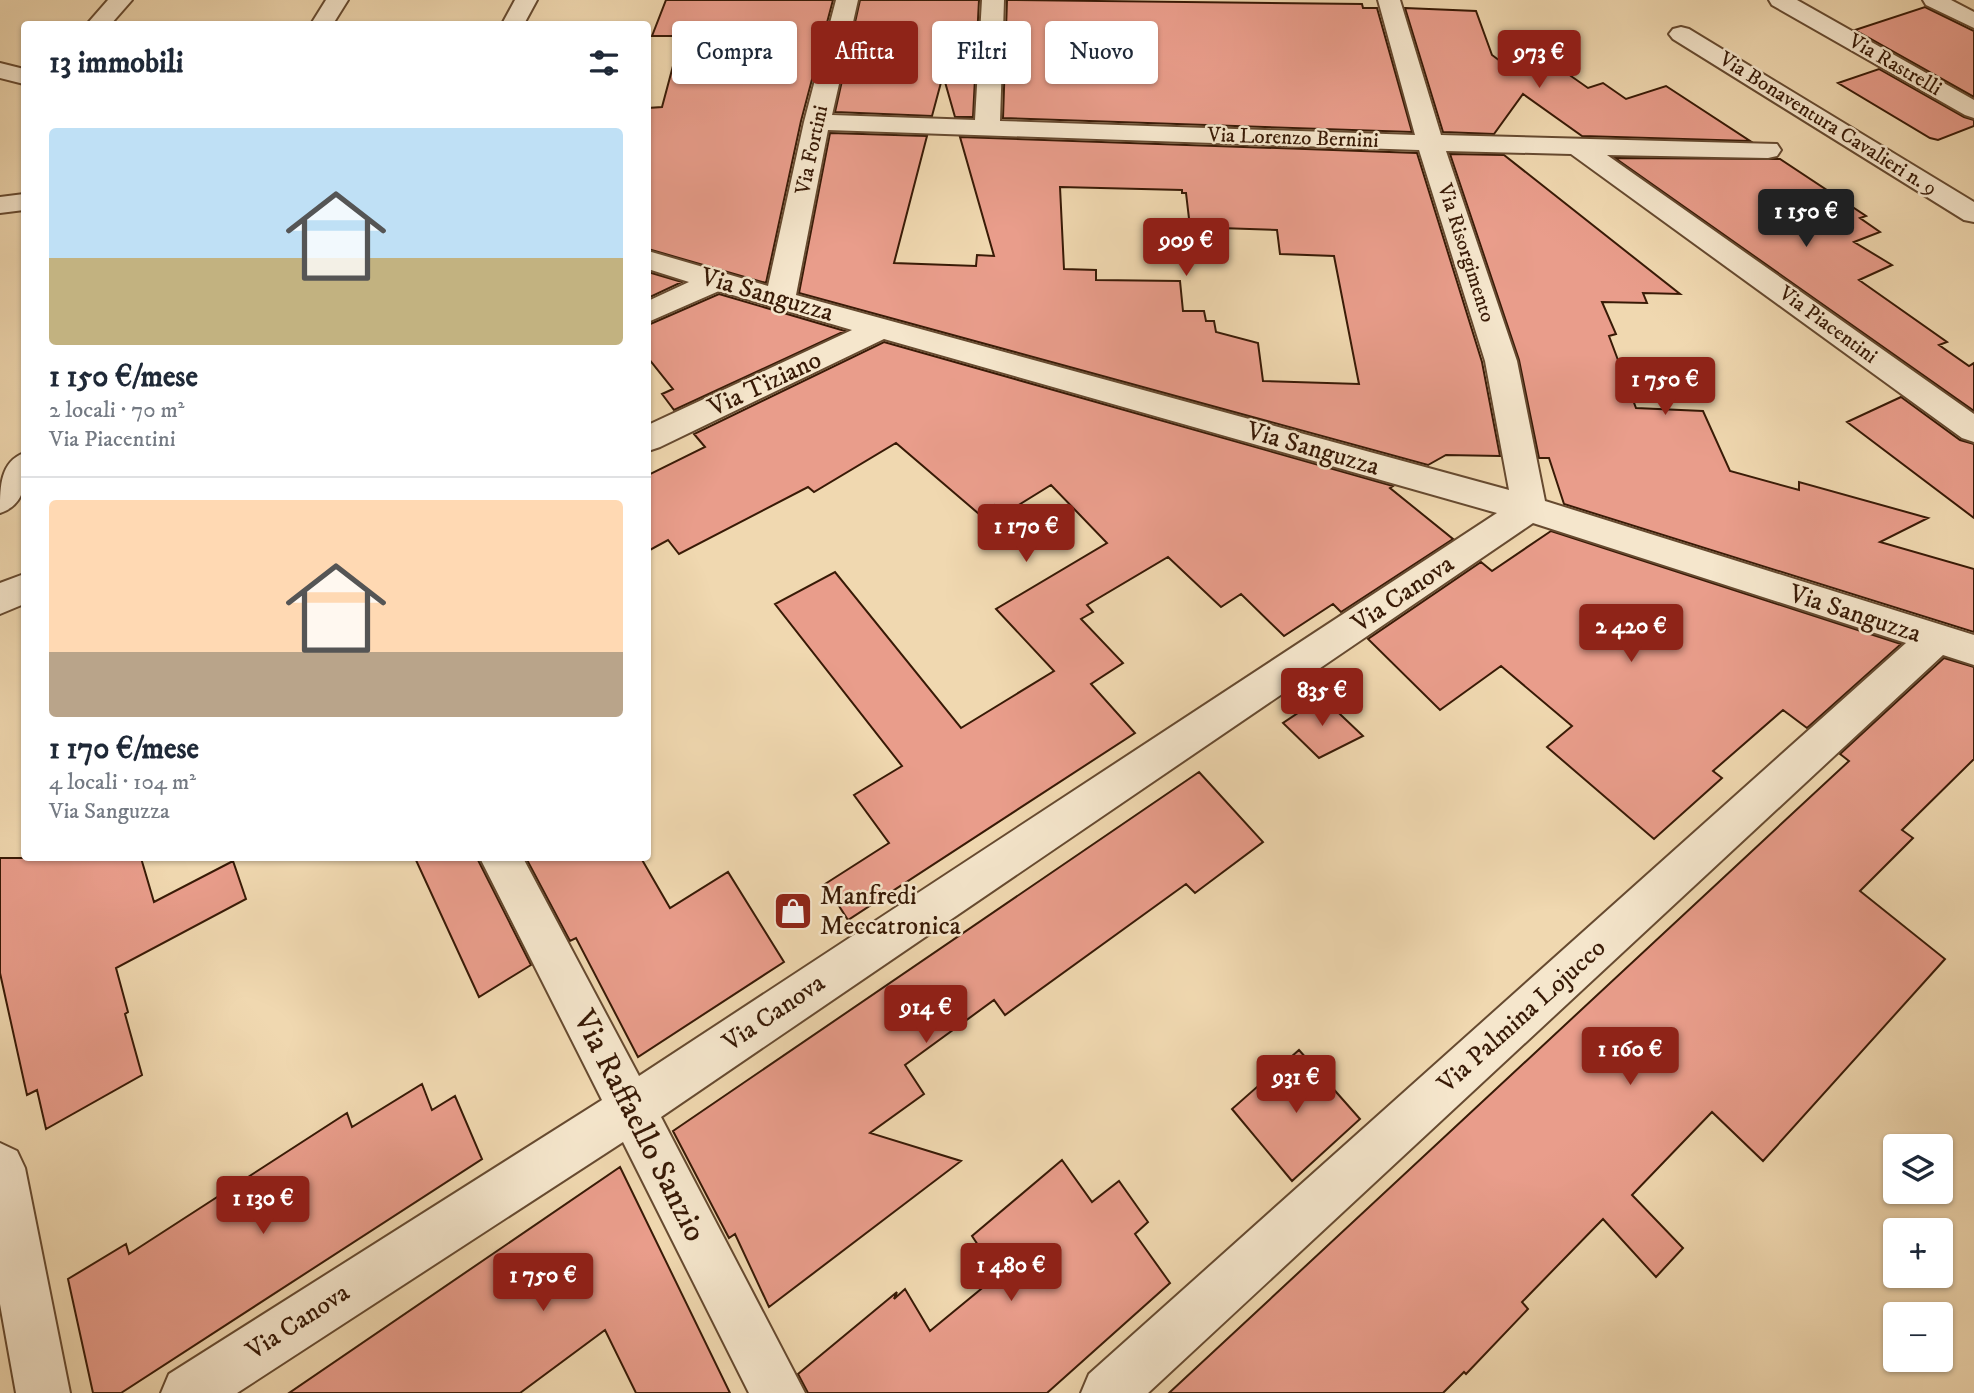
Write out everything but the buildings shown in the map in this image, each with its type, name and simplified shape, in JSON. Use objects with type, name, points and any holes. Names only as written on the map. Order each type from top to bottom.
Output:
[{"type":"street","points":[[101,21],[121,0]]},
{"type":"street","points":[[324,21],[337,0]]},
{"type":"street","points":[[515,21],[526,0]]},
{"type":"street","name":"Via Fortini","points":[[780,300],[817,122],[847,0]]},
{"type":"street","points":[[987,127],[993,0]]},
{"type":"street","name":"Via Risorgimento","points":[[1389,0],[1430,143],[1501,361],[1529,509]]},
{"type":"street","name":"Via Rastrelli","points":[[1780,0],[1974,110]]},
{"type":"street","points":[[1934,0],[1974,21]]},
{"type":"street","name":"Via Bonaventura Cavalieri n. 9","points":[[1681,34],[1974,214]]},
{"type":"street","points":[[0,70],[21,76]]},
{"type":"street","name":"Via Lorenzo Bernini","points":[[817,122],[1430,143],[1768,150]]},
{"type":"street","name":"Via Piacentini","points":[[1579,147],[1974,430]]},
{"type":"street","points":[[0,205],[21,202]]},
{"type":"street","name":"Via Sanguzza","points":[[651,261],[780,300],[1529,509],[1955,645]]},
{"type":"street","points":[[651,311],[717,281]]},
{"type":"street","name":"Via Tiziano","points":[[651,438],[882,328]]},
{"type":"street","points":[[0,500],[21,469]]},
{"type":"street","name":"Via Canova","points":[[188,1393],[629,1110],[1529,509]]},
{"type":"street","points":[[0,599],[21,589]]},
{"type":"street","name":"Via Palmina Lojucco","points":[[1108,1393],[1955,645]]},
{"type":"street","name":"Via Raffaello Sanzio","points":[[503,861],[629,1110],[779,1393]]},
{"type":"street","points":[[0,1168],[43,1393]]},
{"type":"place","name":"Manfredi Meccatronica","points":[[793,911]]}]
